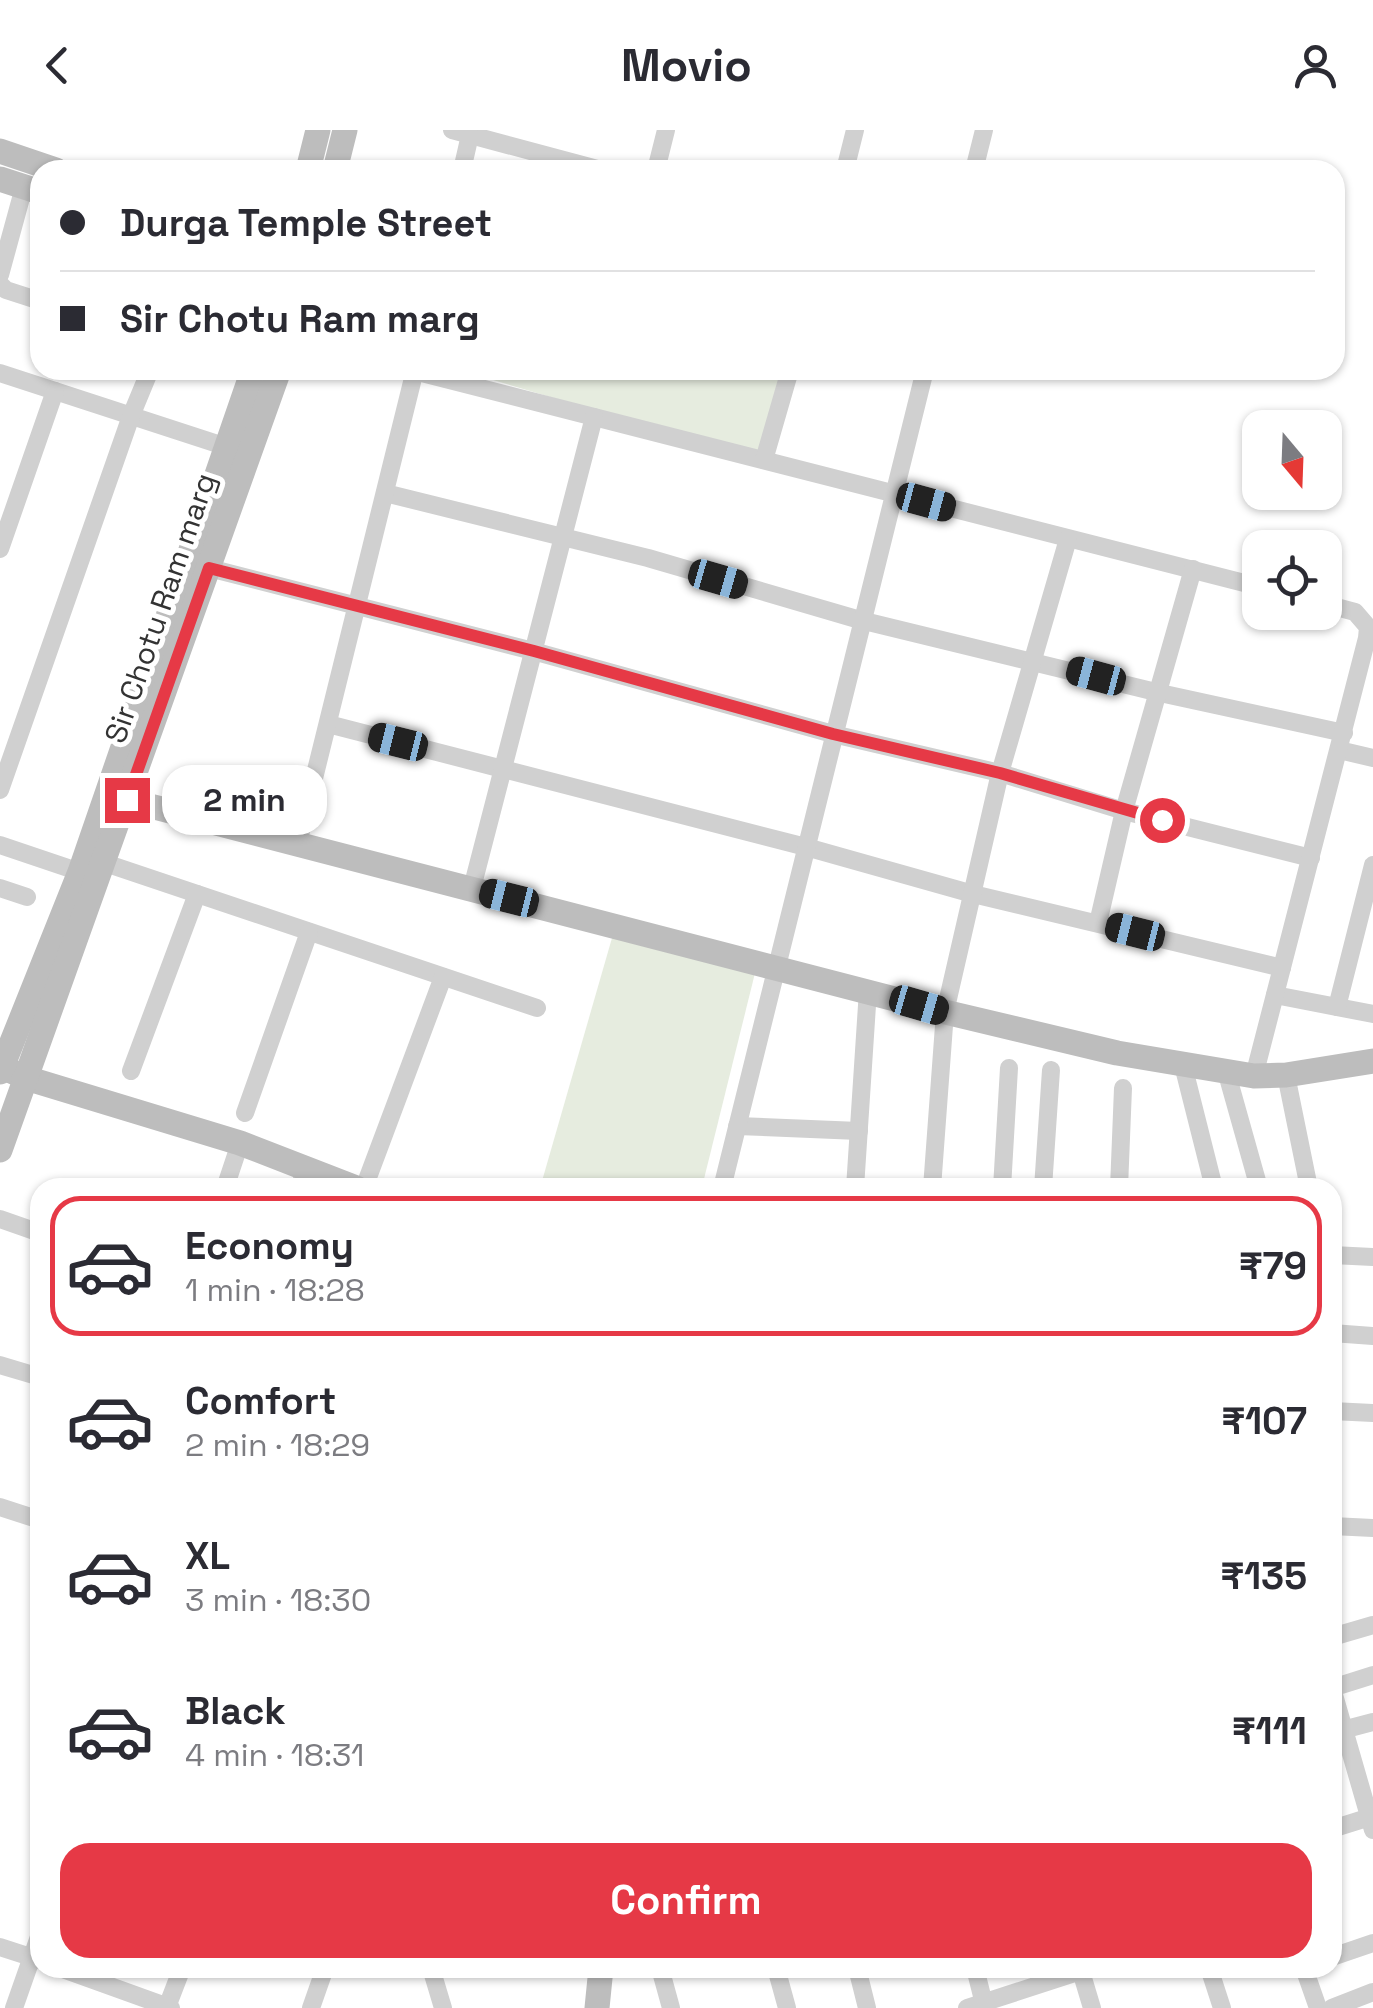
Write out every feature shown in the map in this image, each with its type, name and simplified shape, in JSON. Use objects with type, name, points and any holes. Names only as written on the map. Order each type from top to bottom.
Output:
[{"type":"street","points":[[310,160],[318,130]]},
{"type":"street","points":[[338,160],[345,130]]},
{"type":"street","points":[[658,160],[666,130]]},
{"type":"street","points":[[848,160],[855,130]]},
{"type":"street","points":[[976,160],[984,130]]},
{"type":"street","points":[[462,160],[461,132],[565,160]]},
{"type":"street","points":[[0,151],[30,161]]},
{"type":"street","points":[[0,275],[21,186]]},
{"type":"street","points":[[0,284],[30,298]]},
{"type":"street","points":[[0,373],[227,447]]},
{"type":"street","points":[[0,790],[146,380]]},
{"type":"street","name":"Sir Chotu Ram marg","points":[[0,1150],[250,380]]},
{"type":"street","name":"Sir Chotu Ram marg","points":[[1,1069],[127,800],[275,380]]},
{"type":"street","points":[[298,844],[412,380]]},
{"type":"street","points":[[452,380],[1242,582]]},
{"type":"street","points":[[764,460],[787,380]]},
{"type":"street","points":[[724,1178],[922,380]]},
{"type":"street","points":[[0,549],[55,391]]},
{"type":"street","points":[[472,888],[594,417]]},
{"type":"street","points":[[385,492],[860,620],[1160,693],[1342,742],[1373,758]]},
{"type":"street","points":[[933,1178],[944,1012],[1000,773],[1068,539]]},
{"type":"street","points":[[209,568],[534,651],[833,734],[1000,773],[1124,811],[1311,858]]},
{"type":"street","points":[[1098,923],[1124,811],[1193,570]]},
{"type":"street","points":[[1254,1076],[1364,660],[1368,628],[1355,612],[1342,609]]},
{"type":"street","points":[[328,724],[806,846],[972,894],[1282,968]]},
{"type":"street","points":[[127,800],[944,1012],[1182,1066],[1254,1076],[1286,1075],[1373,1061]]},
{"type":"street","points":[[2,851],[197,894],[537,1008]]},
{"type":"street","points":[[1337,1007],[1373,865]]},
{"type":"street","points":[[0,888],[27,897]]},
{"type":"street","points":[[131,1071],[197,894]]},
{"type":"street","points":[[245,1113],[310,932]]},
{"type":"street","points":[[368,1178],[443,977]]},
{"type":"street","points":[[857,1178],[868,990]]},
{"type":"street","points":[[1276,995],[1373,1014]]},
{"type":"street","points":[[1182,1066],[1211,1178]]},
{"type":"street","points":[[1003,1178],[1009,1068]]},
{"type":"street","points":[[1,1069],[240,1143],[302,1178]]},
{"type":"street","points":[[1044,1178],[1051,1070]]},
{"type":"street","points":[[1227,1074],[1256,1178]]},
{"type":"street","points":[[1286,1075],[1308,1178]]},
{"type":"street","points":[[1118,1178],[1123,1088]]},
{"type":"street","points":[[737,1126],[859,1131]]},
{"type":"street","points":[[228,1178],[240,1143]]},
{"type":"street","points":[[0,1220],[30,1230]]},
{"type":"street","points":[[1342,1255],[1373,1257]]},
{"type":"street","points":[[1342,1334],[1373,1336]]},
{"type":"street","points":[[0,1365],[30,1374]]},
{"type":"street","points":[[1342,1411],[1373,1413]]},
{"type":"street","points":[[0,1507],[30,1517]]},
{"type":"street","points":[[1342,1526],[1373,1528]]},
{"type":"street","points":[[1342,1634],[1373,1625]]},
{"type":"street","points":[[1342,1685],[1373,1675]]},
{"type":"street","points":[[1342,1731],[1373,1722]]},
{"type":"street","points":[[1342,1745],[1372,1821],[1342,1827]]},
{"type":"street","points":[[1342,1954],[1373,1943]]},
{"type":"street","points":[[0,1947],[30,1957]]},
{"type":"street","points":[[14,2008],[30,1972]]},
{"type":"street","points":[[88,1978],[169,2007],[179,1978]]},
{"type":"street","points":[[311,2008],[322,1978]]},
{"type":"street","points":[[434,1978],[442,2008]]},
{"type":"street","points":[[596,2008],[599,1978]]},
{"type":"street","points":[[663,1978],[671,2008]]},
{"type":"street","points":[[779,1978],[787,2008]]},
{"type":"street","points":[[860,1978],[867,2008]]},
{"type":"street","points":[[976,1978],[979,2006],[1055,1978]]},
{"type":"street","points":[[1083,1978],[1092,2008]]},
{"type":"street","points":[[1212,1978],[1222,2008]]},
{"type":"street","points":[[1308,1978],[1318,2008]]},
{"type":"street","points":[[1332,2008],[1373,1992]]},
{"type":"shaded area","points":[[493,380],[787,380],[764,460]]},
{"type":"shaded area","points":[[614,931],[756,969],[704,1178],[543,1178]]},
{"type":"route","points":[[127,800],[209,568],[534,651],[833,734],[1000,773],[1162,820]]}]
